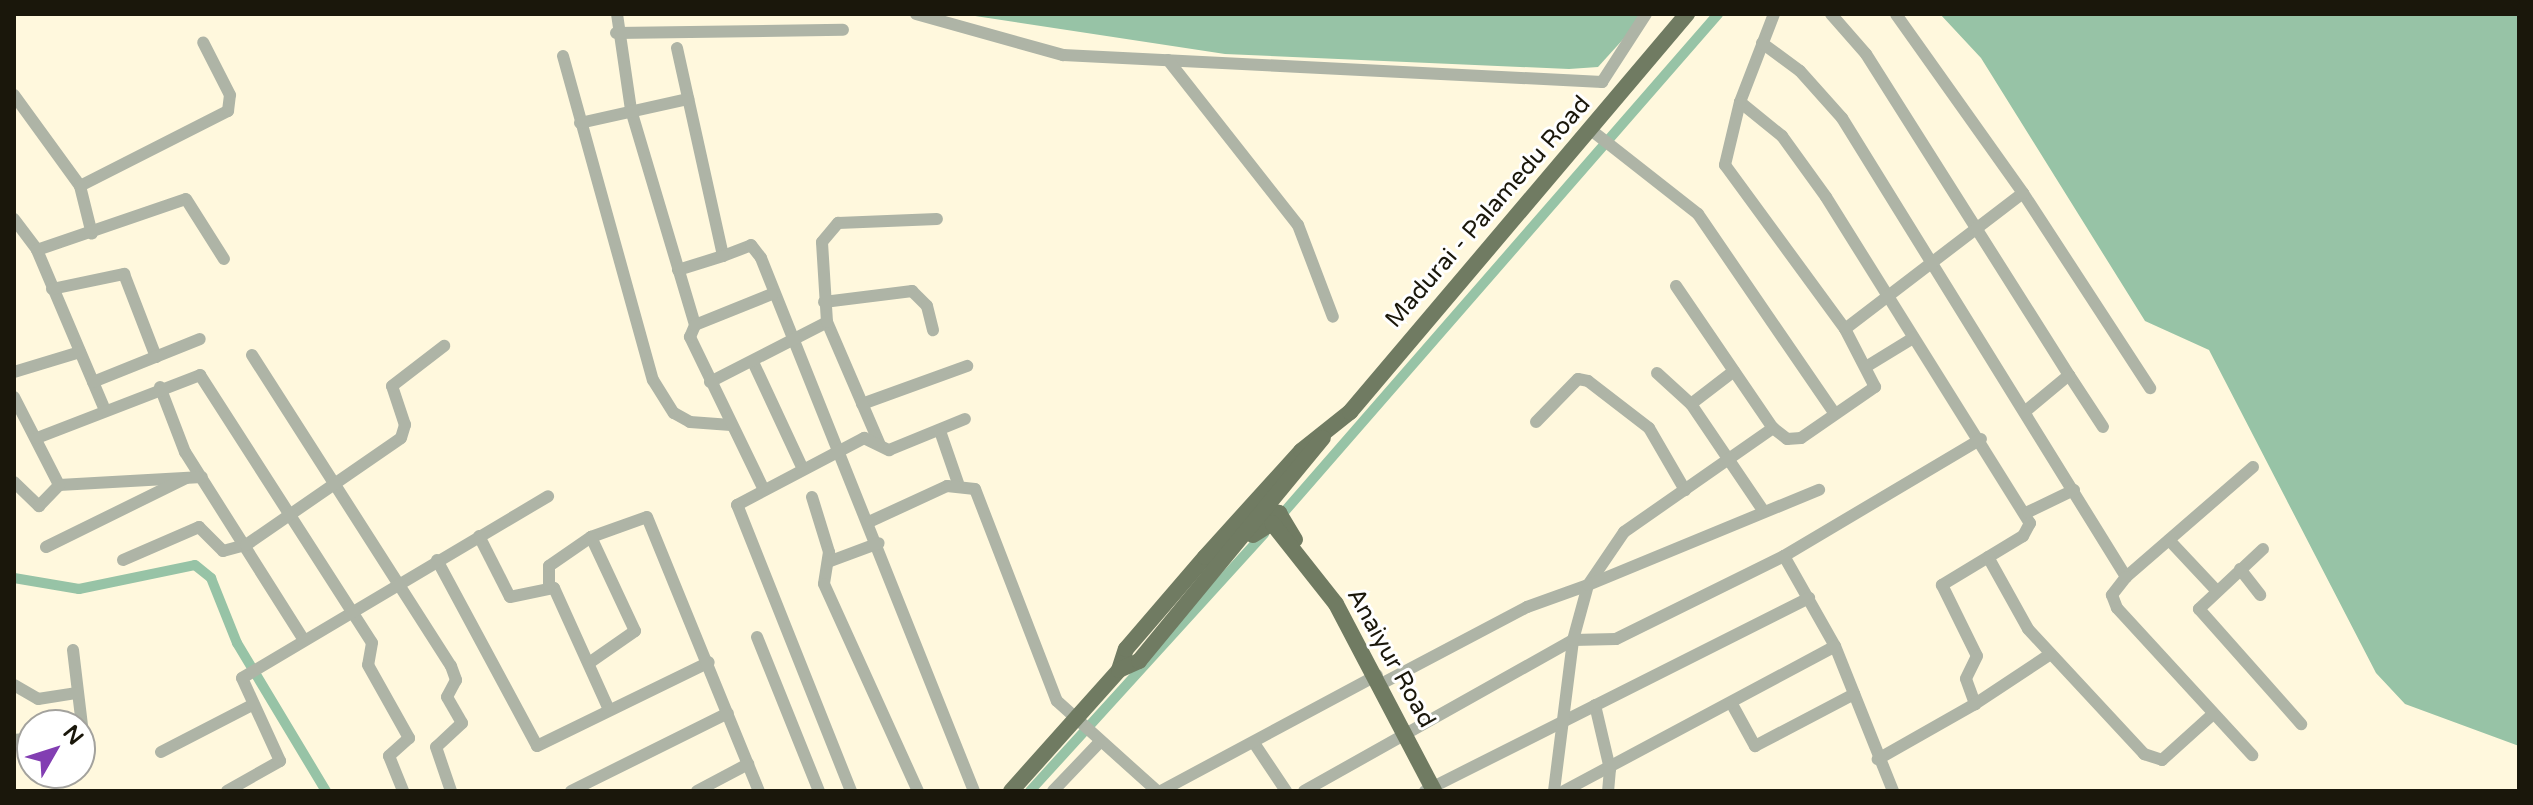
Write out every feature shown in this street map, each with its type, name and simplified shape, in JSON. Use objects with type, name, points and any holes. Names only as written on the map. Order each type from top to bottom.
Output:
[{"type":"main road","name":"Madurai - Palamedu Road","points":[[1199,576],[1275,518],[1295,478],[1323,438],[1591,130],[1687,14]]},
{"type":"main road","name":"Madurai - Palamedu Road","points":[[1011,791],[1077,725],[1119,670],[1139,661],[1262,491],[1323,438]]},
{"type":"main road","name":"Anaiyur Road","points":[[1262,491],[1275,518],[1379,680],[1406,732],[1430,790]]},
{"type":"main road","points":[[1249,507],[1275,518]]},
{"type":"street","points":[[617,14],[616,33],[631,110],[695,325],[690,337],[763,488]]},
{"type":"street","points":[[916,14],[1063,55],[1602,82],[1646,14]]},
{"type":"street","points":[[1676,286],[1773,428],[1794,440],[1875,387],[1869,365],[1845,329],[1725,165],[1740,102],[1774,14]]},
{"type":"street","points":[[1831,14],[1866,54],[1976,234],[2103,427]]},
{"type":"street","points":[[1896,14],[2023,193],[2150,388]]},
{"type":"street","points":[[616,33],[843,30]]},
{"type":"street","points":[[80,186],[228,111],[230,95],[203,42]]},
{"type":"street","points":[[1762,43],[1800,71],[1842,118],[1930,269],[2028,409],[2126,577]]},
{"type":"street","points":[[677,48],[723,256]]},
{"type":"street","points":[[563,56],[653,380],[674,413],[690,422],[731,425]]},
{"type":"street","points":[[1168,60],[1298,225],[1333,317]]},
{"type":"street","points":[[14,95],[80,186],[92,234]]},
{"type":"street","points":[[580,123],[688,99]]},
{"type":"street","points":[[1740,102],[1782,136],[2028,512],[2023,536],[1942,585],[1977,656],[1966,679],[1975,704]]},
{"type":"street","points":[[1591,130],[1698,214],[1835,414]]},
{"type":"street","points":[[1845,329],[1976,234],[2023,193]]},
{"type":"street","points":[[37,250],[92,234],[186,199],[224,259]]},
{"type":"street","points":[[14,219],[37,250],[105,410]]},
{"type":"street","points":[[881,447],[827,322],[822,242],[829,226],[937,219]]},
{"type":"street","points":[[678,270],[754,247],[792,343],[871,521],[974,791]]},
{"type":"street","points":[[52,289],[124,274],[156,357]]},
{"type":"street","points":[[824,302],[912,291],[927,306],[933,330]]},
{"type":"street","points":[[695,325],[772,294]]},
{"type":"street","points":[[710,382],[792,343],[827,322]]},
{"type":"street","points":[[1869,365],[1913,338]]},
{"type":"street","points":[[93,382],[200,339]]},
{"type":"street","points":[[123,560],[199,527],[223,551],[246,545],[401,438],[405,425],[392,386],[444,346]]},
{"type":"street","points":[[14,372],[80,352]]},
{"type":"street","points":[[252,355],[455,674],[447,697],[462,723],[436,747],[451,791]]},
{"type":"street","points":[[753,362],[803,469]]},
{"type":"street","points":[[862,404],[967,366]]},
{"type":"street","points":[[1691,404],[1734,371]]},
{"type":"street","points":[[1657,373],[1691,404],[1764,512]]},
{"type":"street","points":[[37,438],[160,387],[200,375],[372,643],[370,670],[409,738],[389,756],[403,791]]},
{"type":"street","points":[[2028,409],[2069,375]]},
{"type":"street","points":[[1536,422],[1578,379],[1588,381],[1649,428],[1685,490]]},
{"type":"street","points":[[160,387],[202,477],[304,640]]},
{"type":"street","points":[[16,405],[37,438],[59,485]]},
{"type":"street","points":[[881,447],[940,431],[965,419]]},
{"type":"street","points":[[1554,791],[1573,640],[1588,585],[1608,547],[1773,428]]},
{"type":"street","points":[[940,431],[958,483],[981,499],[1050,688],[1077,725],[1094,742],[1159,791],[1256,746],[1379,680],[1527,607],[1819,490]]},
{"type":"street","points":[[851,791],[738,510],[740,500],[869,438],[881,447]]},
{"type":"street","points":[[1304,791],[1573,640],[1616,639],[1784,556],[1981,439]]},
{"type":"street","points":[[2252,755],[2117,608],[2112,595],[2126,577],[2253,467]]},
{"type":"street","points":[[46,547],[187,477]]},
{"type":"street","points":[[14,482],[39,506],[59,485],[202,477]]},
{"type":"street","points":[[871,521],[958,483]]},
{"type":"street","points":[[2028,512],[2074,490]]},
{"type":"street","points":[[227,791],[280,761],[242,678],[548,496]]},
{"type":"street","points":[[812,497],[828,562],[824,584],[918,791]]},
{"type":"street","points":[[609,710],[549,585],[549,566],[591,537],[647,517],[709,662],[759,791]]},
{"type":"street","points":[[479,536],[510,597],[549,585]]},
{"type":"street","points":[[589,663],[635,631],[591,537]]},
{"type":"street","points":[[2169,540],[2215,589]]},
{"type":"street","points":[[828,562],[879,543]]},
{"type":"street","points":[[2263,549],[2199,604],[2202,614],[2301,724]]},
{"type":"street","points":[[1784,556],[1835,646],[1893,791]]},
{"type":"street","points":[[1988,557],[2049,655],[2153,760],[2171,755],[2213,714]]},
{"type":"street","points":[[437,560],[532,744],[551,743],[609,710],[709,662]]},
{"type":"street","points":[[2240,569],[2260,595]]},
{"type":"street","points":[[1430,790],[1561,719],[1809,598]]},
{"type":"street","points":[[757,637],[819,791]]},
{"type":"street","points":[[1564,791],[1733,706],[1835,646]]},
{"type":"street","points":[[73,650],[78,709]]},
{"type":"street","points":[[1878,759],[1975,704],[2049,655]]},
{"type":"street","points":[[14,685],[38,699],[76,693]]},
{"type":"street","points":[[1733,706],[1755,746],[1854,694]]},
{"type":"street","points":[[161,752],[252,705]]},
{"type":"street","points":[[1595,705],[1610,769],[1608,791]]},
{"type":"street","points":[[571,791],[728,713]]},
{"type":"street","points":[[1055,791],[1094,742]]},
{"type":"street","points":[[1256,746],[1286,791]]},
{"type":"street","points":[[697,791],[748,764]]},
{"type":"shaded area","points":[[962,14],[1646,14],[1598,67],[1569,69],[1225,54]]},
{"type":"shaded area","points":[[1940,14],[2519,14],[2519,746],[2405,704],[2376,673],[2209,350],[2145,321],[1981,58]]},
{"type":"waterway","points":[[1278,519],[1718,14]]},
{"type":"waterway","points":[[1030,791],[1264,534]]},
{"type":"waterway","points":[[14,578],[79,589],[195,565],[211,578],[237,643],[326,791]]}]
